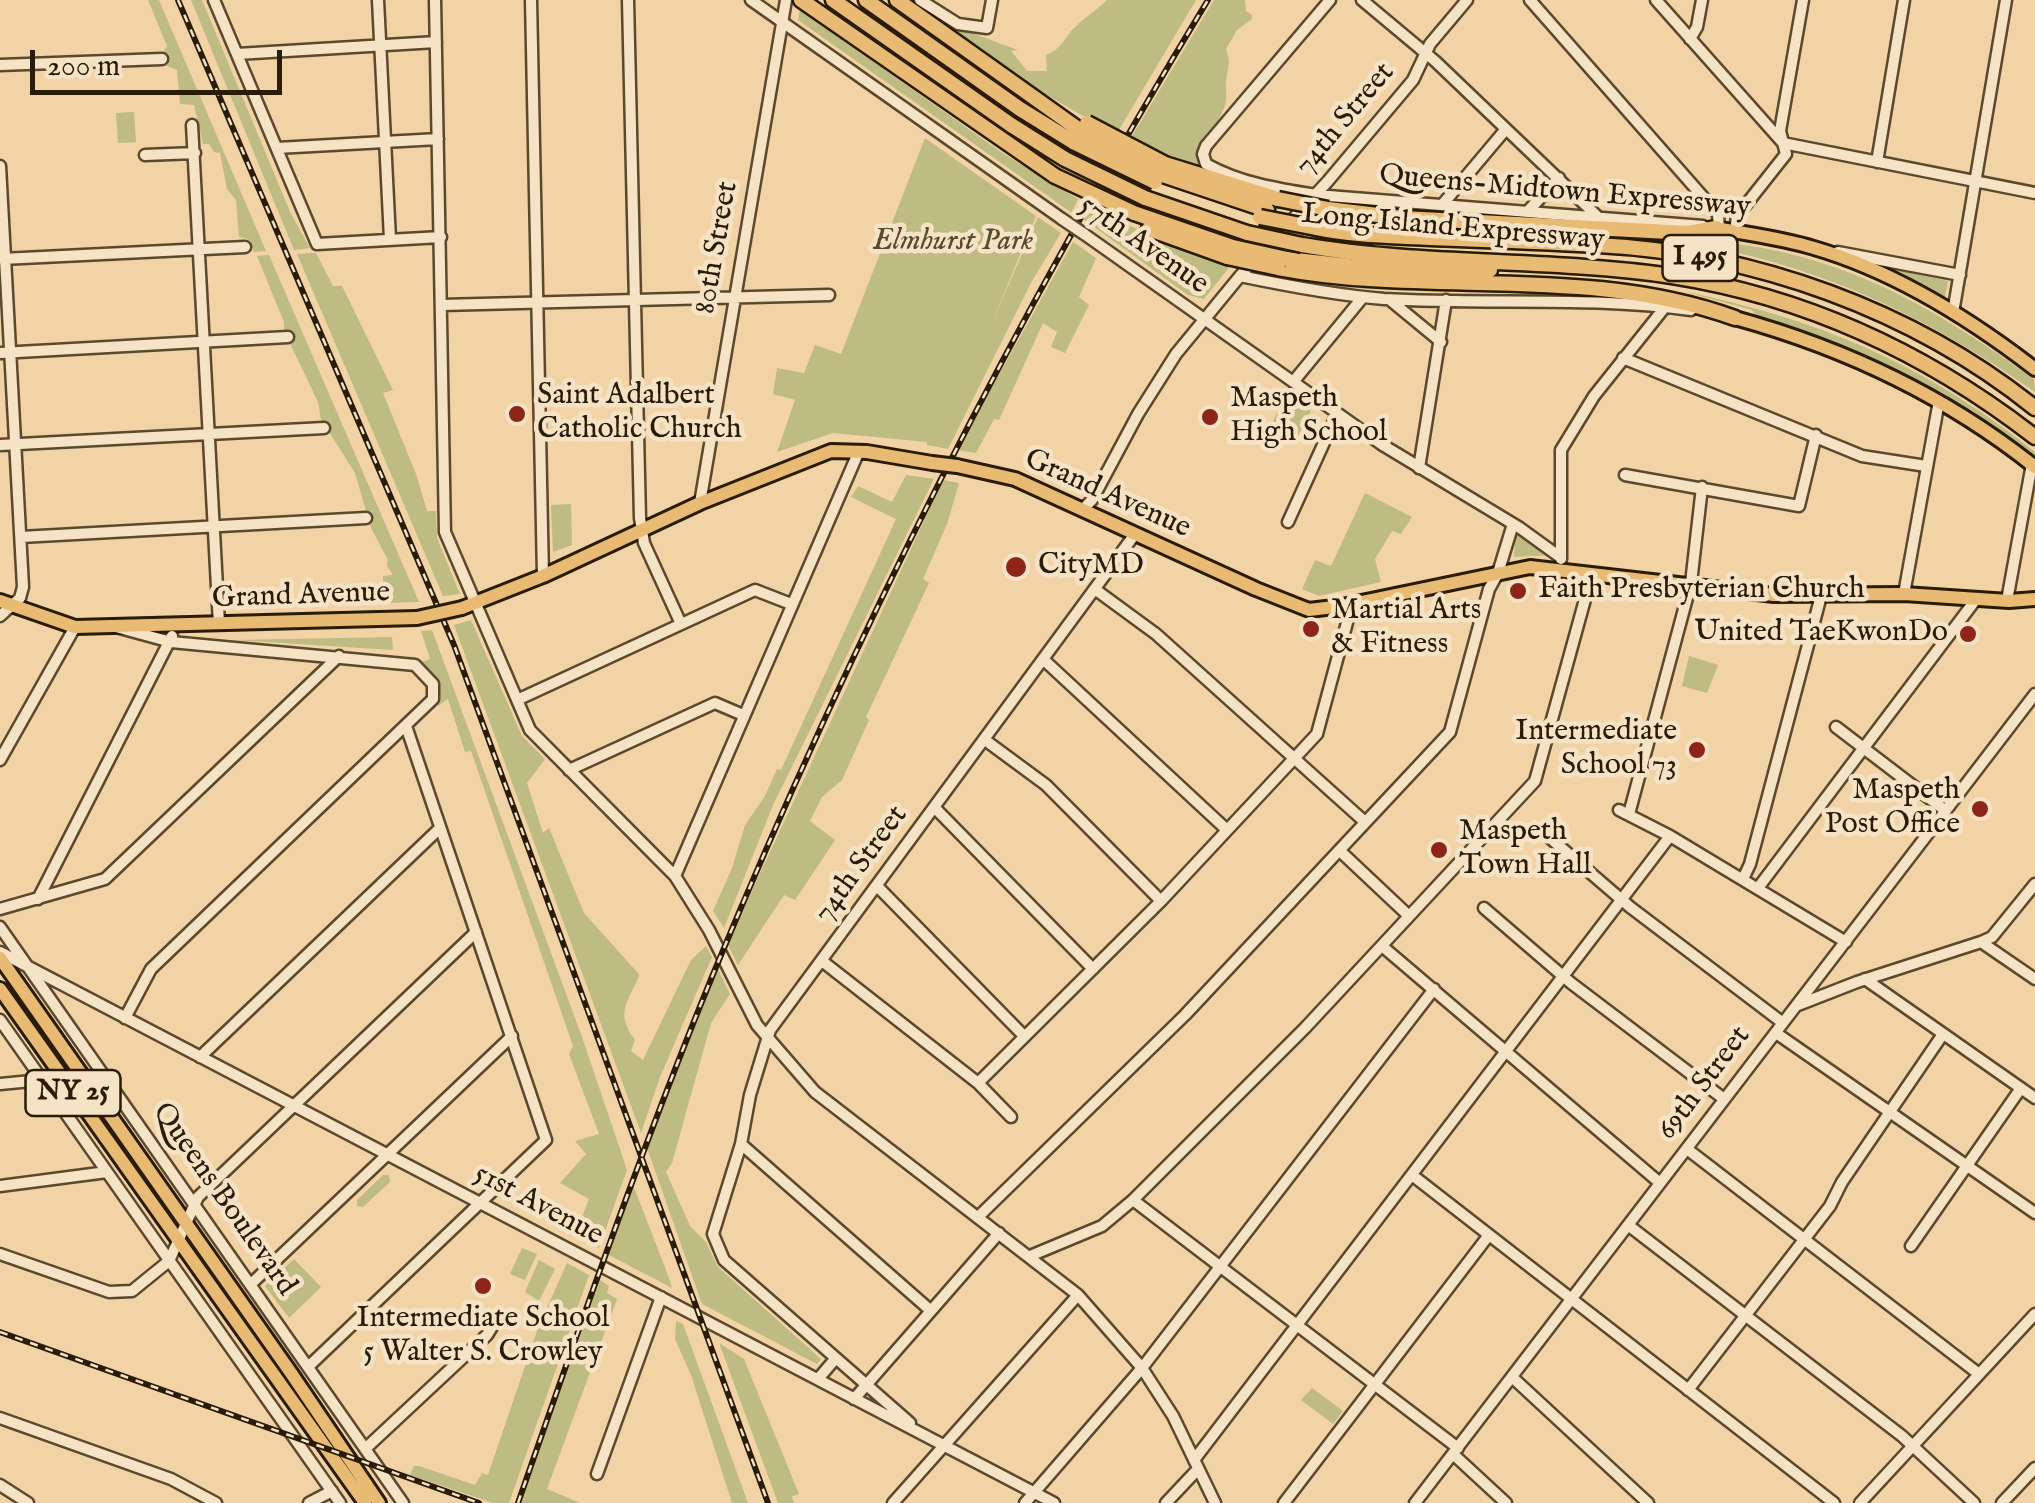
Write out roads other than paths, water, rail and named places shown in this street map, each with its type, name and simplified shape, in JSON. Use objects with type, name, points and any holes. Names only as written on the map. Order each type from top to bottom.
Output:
[{"type":"highway","name":"Long Island Expressway","points":[[833,0],[985,108],[1065,159],[1145,198],[1247,233],[1302,245],[1367,255],[1672,276],[1764,296],[1822,314],[1932,367],[2035,437]]},
{"type":"highway","name":"Long Island Expressway","points":[[866,0],[1020,109],[1081,132],[1160,173],[1322,228],[1628,247],[1750,268],[1809,286],[1894,322],[1975,366],[2035,408]]},
{"type":"highway","points":[[897,0],[1081,132],[1160,173],[1268,209],[1328,209],[1403,218],[1688,233],[1717,228]]},
{"type":"highway","points":[[805,2],[1055,176],[1132,216],[1230,252],[1365,279],[1610,289],[1688,301],[1735,318]]},
{"type":"highway","points":[[1283,264],[1485,271],[1536,266]]},
{"type":"main road","name":"Queens-Midtown Expressway","points":[[1717,228],[1812,247],[1872,270],[1953,313],[2035,369]]},
{"type":"main road","points":[[1735,318],[1852,358],[1939,401],[2034,465]]},
{"type":"main road","name":"Grand Avenue","points":[[6,603],[75,628],[417,618],[476,603],[544,576],[700,503],[820,454],[842,450],[957,466],[1015,479],[1309,610],[1562,564],[1592,574],[1774,594],[1904,594],[2032,602],[2035,599]]},
{"type":"main road","name":"Grand Avenue","points":[[1977,598],[2008,595],[2035,599]]},
{"type":"main road","name":"Queens Boulevard","points":[[0,955],[316,1436],[365,1503]]},
{"type":"main road","name":"Queens Boulevard","points":[[0,989],[350,1458],[378,1503]]},
{"type":"main road","points":[[31,1032],[46,1069],[61,1090],[61,1107]]},
{"type":"main road","points":[[316,1436],[357,1503]]},
{"type":"main road","points":[[350,1458],[390,1503]]},
{"type":"street","points":[[214,0],[317,244],[441,237]]},
{"type":"street","points":[[378,0],[390,239]]},
{"type":"street","points":[[434,0],[445,532],[530,730],[675,876],[709,930],[766,1038],[815,1092],[1078,1295],[1142,1368],[1173,1416],[1215,1503]]},
{"type":"street","points":[[531,0],[544,576]]},
{"type":"street","points":[[628,0],[642,531],[681,624]]},
{"type":"street","name":"57th Avenue","points":[[751,0],[1338,414],[1545,545],[1562,564]]},
{"type":"street","name":"80th Street","points":[[700,503],[786,0]]},
{"type":"street","points":[[920,0],[958,24],[987,28],[992,0]]},
{"type":"street","name":"Queens-Midtown Expressway","points":[[1330,0],[1208,142],[1203,154],[1206,164],[1225,174],[1316,194],[1717,228]]},
{"type":"street","points":[[1362,0],[1425,53],[1598,216]]},
{"type":"street","name":"74th Street","points":[[1082,510],[1092,500],[1138,414],[1176,354],[1413,80],[1425,53],[1466,0]]},
{"type":"street","points":[[1530,0],[1718,214],[1717,228]]},
{"type":"street","points":[[1656,0],[1783,143],[2035,193]]},
{"type":"street","points":[[1690,39],[1697,27],[1702,0]]},
{"type":"street","points":[[1735,232],[1737,216],[1786,154],[1780,131],[1803,0]]},
{"type":"street","points":[[1877,162],[1904,0]]},
{"type":"street","points":[[1953,313],[2006,0]]},
{"type":"street","points":[[236,54],[436,42]]},
{"type":"street","points":[[0,65],[162,60]]},
{"type":"street","points":[[192,126],[219,624]]},
{"type":"street","points":[[1442,205],[1506,129]]},
{"type":"street","points":[[277,148],[438,140]]},
{"type":"street","points":[[145,155],[195,153]]},
{"type":"street","points":[[0,166],[5,353],[16,444],[23,592],[6,603],[0,616]]},
{"type":"street","points":[[1528,211],[1559,178]]},
{"type":"street","points":[[3,259],[245,247]]},
{"type":"street","points":[[1812,247],[1960,275]]},
{"type":"street","points":[[1240,276],[1363,297],[1584,300],[1735,318]]},
{"type":"street","points":[[442,306],[829,296]]},
{"type":"street","points":[[1292,382],[1363,297]]},
{"type":"street","points":[[1390,299],[1441,342]]},
{"type":"street","points":[[1419,468],[1446,300]]},
{"type":"street","points":[[1562,564],[1560,454],[1594,396],[1665,307]]},
{"type":"street","points":[[5,353],[288,337]]},
{"type":"street","points":[[1623,358],[1862,456],[1926,466]]},
{"type":"street","points":[[1904,594],[1939,401]]},
{"type":"street","points":[[1288,522],[1338,414]]},
{"type":"street","points":[[0,445],[324,428]]},
{"type":"street","points":[[1625,475],[1799,506],[1816,435]]},
{"type":"street","points":[[675,876],[859,452]]},
{"type":"street","points":[[2008,595],[2034,465]]},
{"type":"street","points":[[1702,488],[1691,583],[1624,812],[1846,942]]},
{"type":"street","points":[[20,536],[366,518]]},
{"type":"street","points":[[978,1217],[1184,1015],[1450,732],[1489,589],[1513,524]]},
{"type":"street","name":"74th Street","points":[[836,1358],[724,1260],[713,1234],[741,1144],[766,1038],[1135,534]]},
{"type":"street","points":[[1545,545],[1560,540]]},
{"type":"street","points":[[1030,1256],[1102,1226],[1133,1200],[1305,1028],[1535,782],[1592,574]]},
{"type":"street","points":[[517,700],[756,590],[791,604]]},
{"type":"street","points":[[1096,590],[1156,634],[1366,822]]},
{"type":"street","points":[[1743,880],[1822,592]]},
{"type":"street","points":[[1758,888],[1977,598]]},
{"type":"street","points":[[978,1082],[1160,902],[1317,734],[1352,604]]},
{"type":"street","points":[[38,898],[176,626]]},
{"type":"street","name":"Grand Avenue","points":[[116,627],[171,642],[414,665],[434,684],[433,699],[406,726]]},
{"type":"street","points":[[0,760],[75,628]]},
{"type":"street","points":[[0,909],[105,879],[339,656]]},
{"type":"street","points":[[1044,660],[1228,830]]},
{"type":"street","name":"69th Street","points":[[1415,1503],[2034,699]]},
{"type":"street","points":[[569,770],[715,702],[743,715]]},
{"type":"street","points":[[125,1018],[151,969],[406,726],[546,1140],[309,1366]]},
{"type":"street","points":[[1836,727],[1946,811]]},
{"type":"street","points":[[985,740],[1046,786],[1160,902]]},
{"type":"street","points":[[934,808],[1093,969]]},
{"type":"street","points":[[200,1057],[440,828]]},
{"type":"street","points":[[1166,1503],[1670,836]]},
{"type":"street","points":[[1550,838],[1888,1112],[2035,1213]]},
{"type":"street","points":[[1340,851],[1409,916]]},
{"type":"street","points":[[1796,1006],[1992,937],[2035,884]]},
{"type":"street","points":[[877,886],[1024,1036]]},
{"type":"street","points":[[1484,908],[1564,977],[1724,1099]]},
{"type":"street","name":"Queens Boulevard","points":[[0,926],[403,1503]]},
{"type":"street","points":[[0,1254],[118,1294],[132,1290],[170,1261],[194,1202],[476,932]]},
{"type":"street","points":[[1982,942],[2035,979]]},
{"type":"street","points":[[1382,946],[1660,1184]]},
{"type":"street","name":"51st Avenue","points":[[0,955],[1054,1503]]},
{"type":"street","points":[[822,961],[978,1082],[1011,1117]]},
{"type":"street","points":[[1821,974],[1840,990]]},
{"type":"street","points":[[1865,980],[2035,1098]]},
{"type":"street","points":[[1025,1503],[1142,1368],[1434,989]]},
{"type":"street","points":[[0,1020],[340,1503]]},
{"type":"street","points":[[1688,1390],[1830,1206],[1842,1182],[1943,1034]]},
{"type":"street","points":[[251,1284],[512,1036]]},
{"type":"street","points":[[0,1084],[42,1080]]},
{"type":"street","points":[[1912,1246],[2021,1088]]},
{"type":"street","points":[[741,1144],[930,1310]]},
{"type":"street","points":[[1687,1149],[1979,1374]]},
{"type":"street","points":[[0,1186],[107,1172]]},
{"type":"street","points":[[1412,1175],[1834,1503]]},
{"type":"street","points":[[1133,1200],[1375,1384],[1455,1451],[1506,1503]]},
{"type":"street","points":[[1628,1225],[1913,1446],[1974,1503]]},
{"type":"street","points":[[854,1399],[999,1233]]},
{"type":"street","points":[[1284,1503],[1489,1235]]},
{"type":"street","points":[[893,1503],[1078,1295]]},
{"type":"street","points":[[597,1474],[661,1297]]},
{"type":"street","points":[[1860,1503],[2035,1314]]},
{"type":"street","points":[[365,1449],[488,1335],[494,1322]]},
{"type":"street","points":[[818,1379],[836,1358],[922,1434]]},
{"type":"street","points":[[1512,1378],[1648,1503]]},
{"type":"street","points":[[2,1423],[171,1478],[216,1503]]},
{"type":"street","points":[[2002,1503],[2035,1468]]},
{"type":"street","points":[[0,1486],[28,1503]]},
{"type":"street","points":[[309,1503],[332,1491]]},
{"type":"railway","points":[[178,0],[454,645],[768,1503]]},
{"type":"railway","points":[[518,1503],[687,1038],[823,722],[1005,356],[1208,0]]},
{"type":"railway","points":[[0,1332],[479,1503]]},
{"type":"place","name":"Saint Adalbert Catholic Church","points":[[517,414]]},
{"type":"place","name":"Maspeth High School","points":[[1210,417]]},
{"type":"place","name":"CityMD","points":[[1016,567]]},
{"type":"place","name":"Faith Presbyterian Church","points":[[1518,591]]},
{"type":"place","name":"Martial Arts & Fitness","points":[[1311,629]]},
{"type":"place","name":"United TaeKwonDo","points":[[1968,634]]},
{"type":"place","name":"Intermediate School 73","points":[[1697,750]]},
{"type":"place","name":"Maspeth Post Office","points":[[1980,809]]},
{"type":"place","name":"Maspeth Town Hall","points":[[1439,850]]},
{"type":"place","name":"Intermediate School 5 Walter S. Crowley","points":[[483,1286]]},
{"type":"park label","name":"Elmhurst Park","points":[[953,243]]}]
